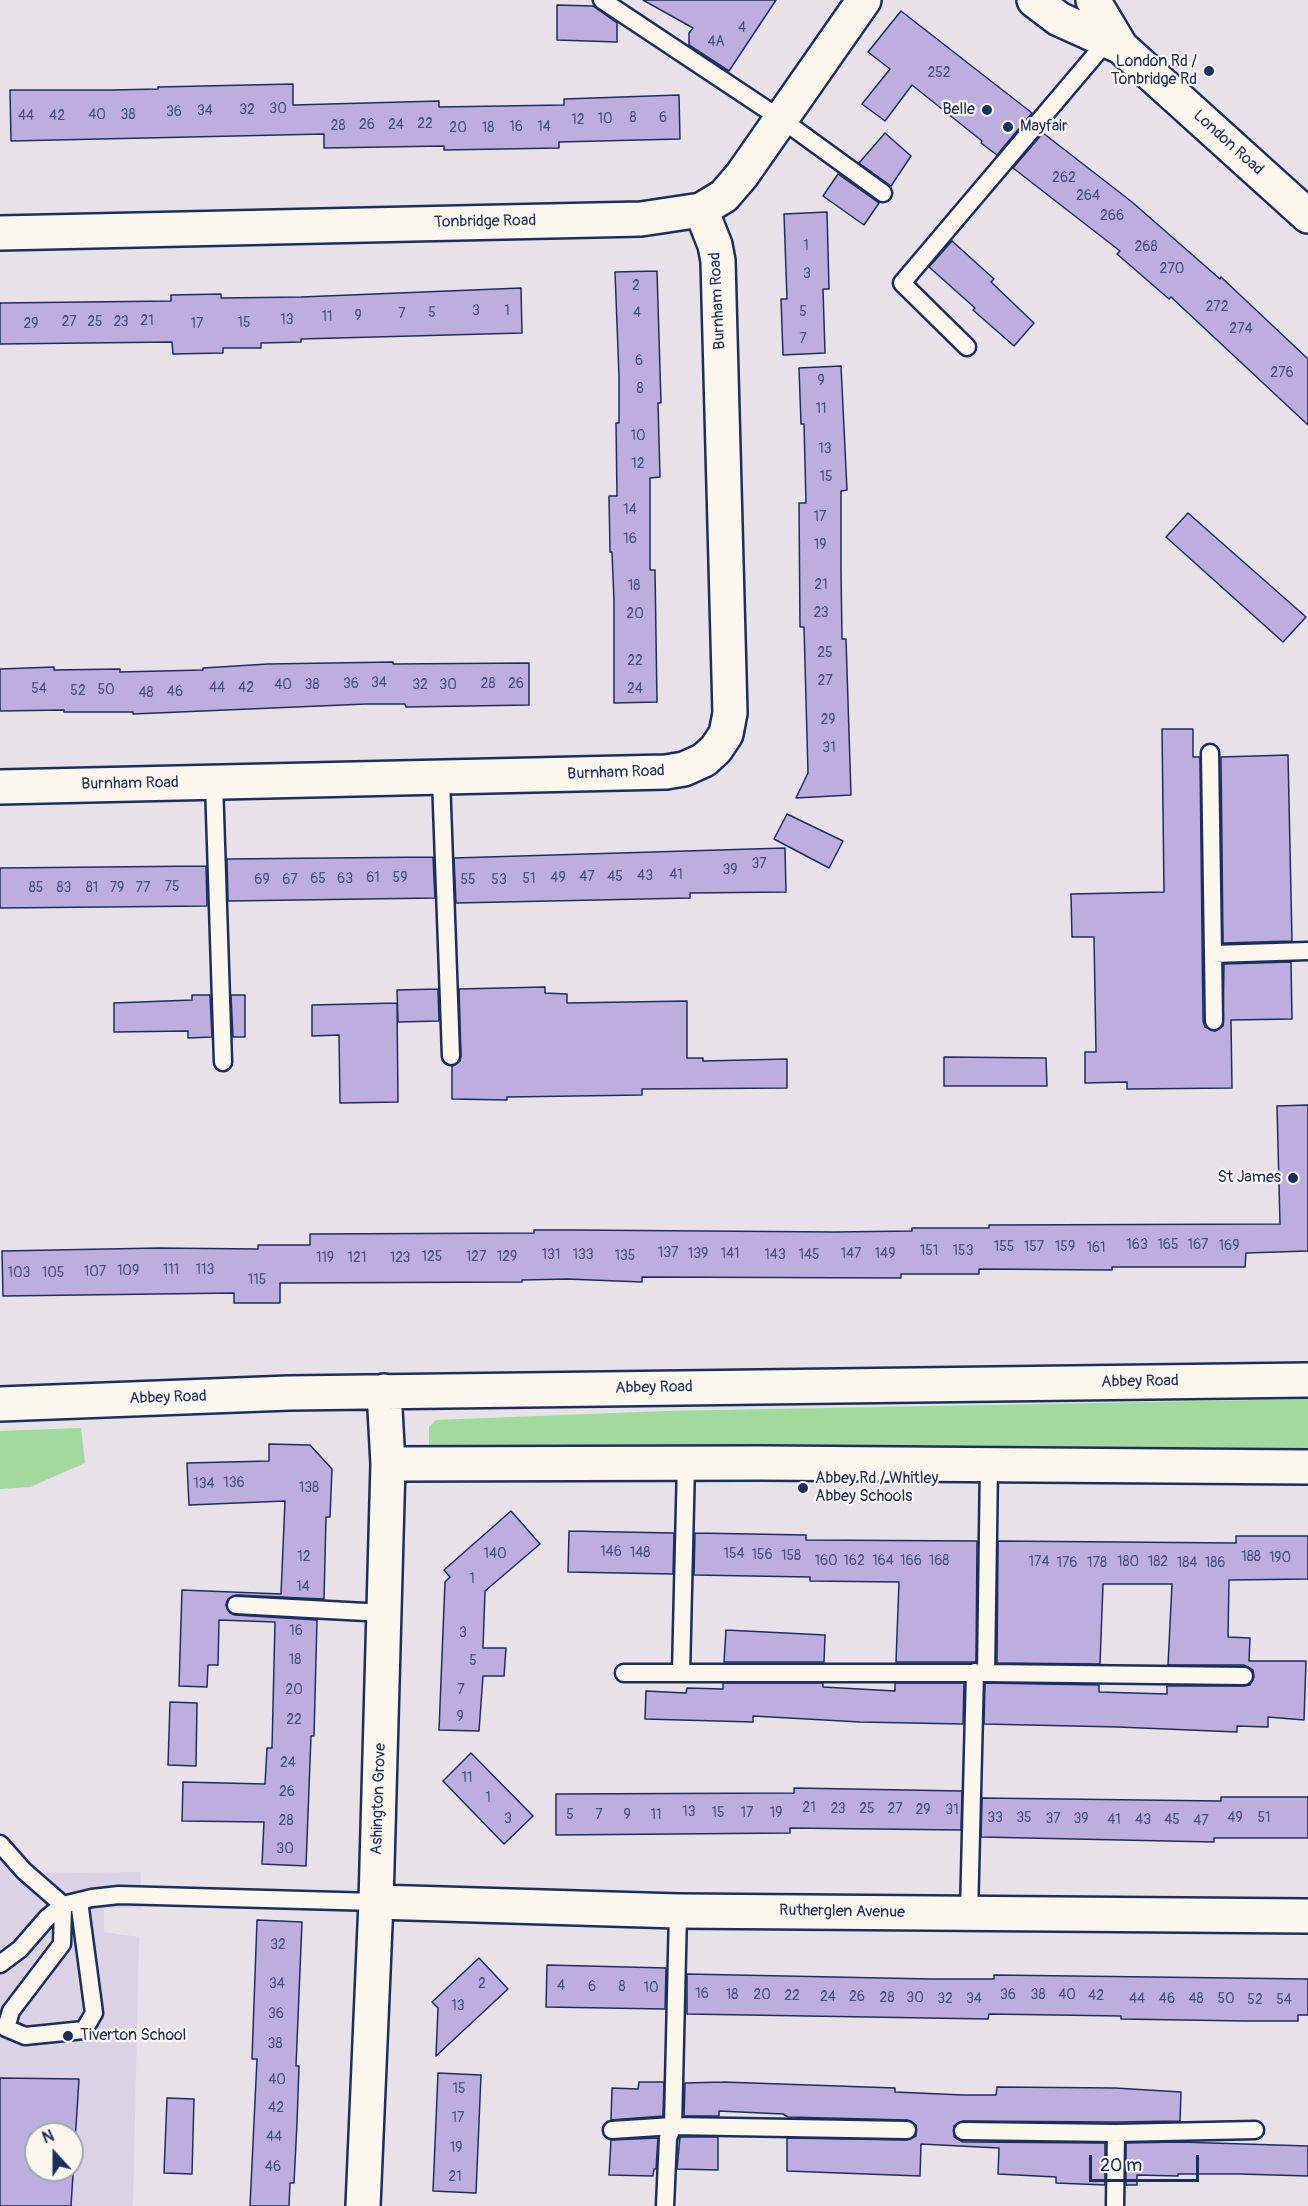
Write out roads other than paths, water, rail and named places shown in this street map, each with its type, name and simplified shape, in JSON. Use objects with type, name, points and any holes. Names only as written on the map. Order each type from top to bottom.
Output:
[{"type":"street","name":"Tonbridge Road","points":[[0,233],[641,219],[701,210],[724,196],[742,175],[864,0]]},
{"type":"street","name":"London Road","points":[[1034,0],[1059,19],[1114,44],[1308,216]]},
{"type":"street","name":"London Road","points":[[1093,0],[1114,44]]},
{"type":"street","name":"Burnham Road","points":[[0,788],[666,772],[684,769],[704,760],[716,749],[726,734],[730,713],[718,261],[716,245],[701,210]]},
{"type":"street","name":"Abbey Road","points":[[0,1404],[384,1391],[1308,1380]]},
{"type":"street","name":"Ashington Grove","points":[[363,2206],[376,1902],[388,1464],[384,1391]]},
{"type":"street","points":[[388,1464],[686,1463],[1308,1467]]},
{"type":"street","name":"Rutherglen Avenue","points":[[376,1902],[678,1911],[1308,1916]]},
{"type":"lane","points":[[602,0],[781,119],[883,194]]},
{"type":"lane","points":[[967,347],[902,283],[1114,44]]},
{"type":"lane","points":[[1210,753],[1214,1021]]},
{"type":"lane","points":[[441,778],[451,1056]]},
{"type":"lane","points":[[214,782],[223,1062]]},
{"type":"lane","points":[[1213,954],[1308,951]]},
{"type":"lane","points":[[681,1673],[686,1463]]},
{"type":"lane","points":[[969,1914],[989,1464]]},
{"type":"lane","points":[[236,1605],[384,1613]]},
{"type":"lane","points":[[624,1673],[1244,1676]]},
{"type":"lane","points":[[0,1844],[24,1871],[71,1903],[93,2013],[84,2030],[25,2036],[6,2028],[11,2011],[62,1944],[71,1903]]},
{"type":"lane","points":[[0,1964],[20,1949],[47,1918],[71,1903],[119,1895],[376,1902]]},
{"type":"lane","points":[[665,2206],[668,2138],[674,2126],[678,1911]]},
{"type":"lane","points":[[612,2130],[674,2126],[906,2130]]},
{"type":"lane","points":[[963,2131],[1116,2133],[1255,2130]]},
{"type":"lane","points":[[1115,2206],[1116,2133]]},
{"type":"place","name":"London Rd / Tonbridge Rd","points":[[1209,71]]},
{"type":"place","name":"Belle","points":[[987,110]]},
{"type":"place","name":"Mayfair","points":[[1008,127]]},
{"type":"place","name":"St James","points":[[1293,1178]]},
{"type":"place","name":"Abbey Rd / Whitley Abbey Schools","points":[[803,1488]]},
{"type":"place","name":"Tiverton School","points":[[68,2036]]}]
